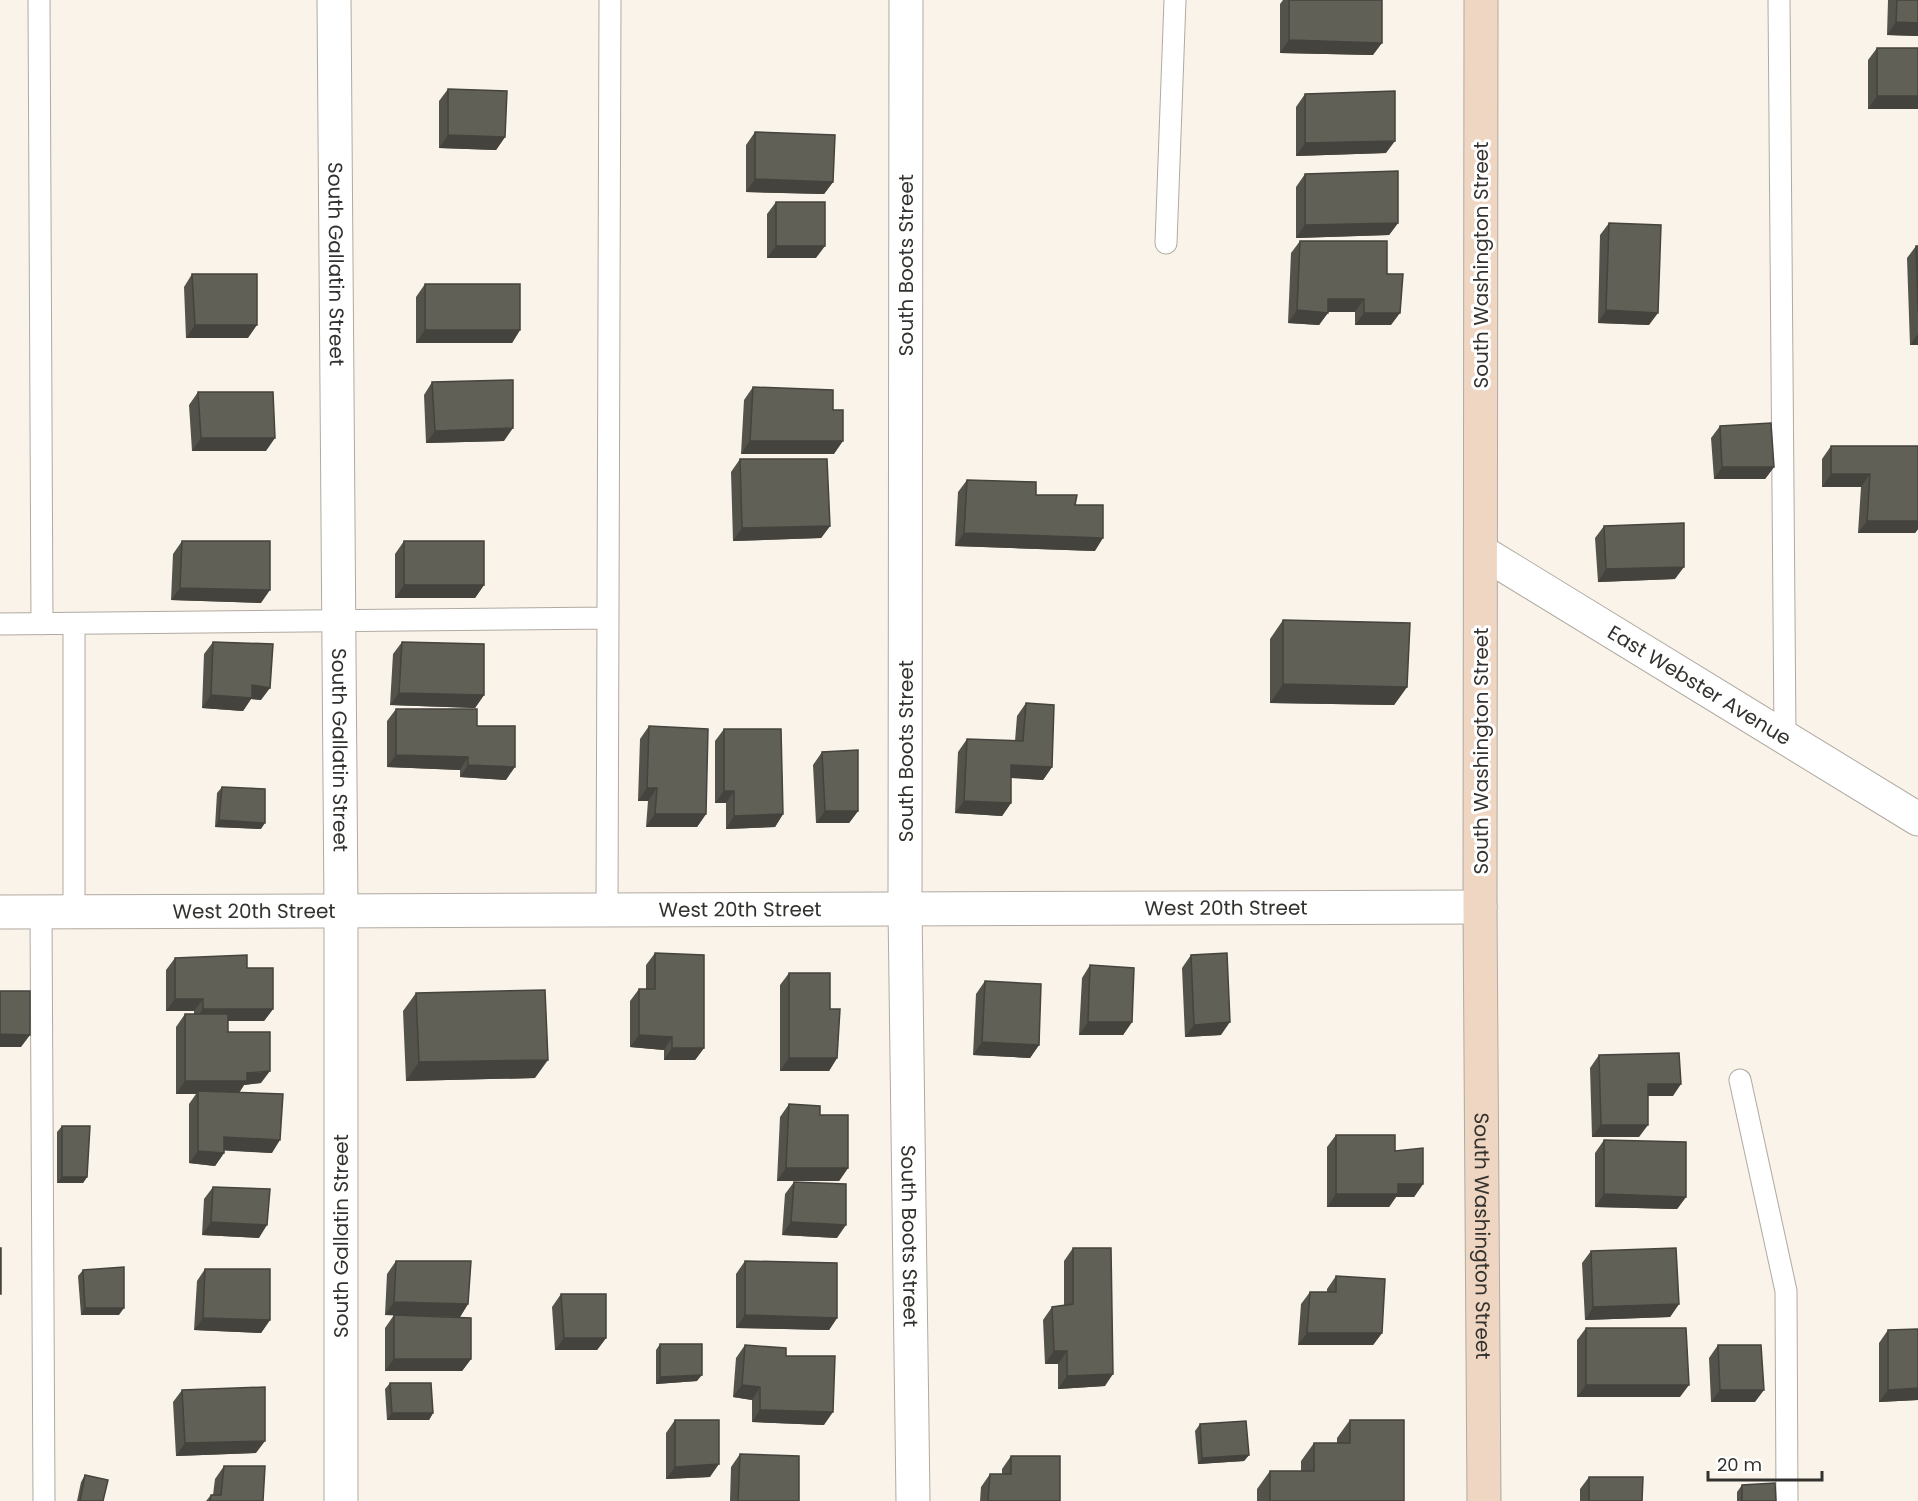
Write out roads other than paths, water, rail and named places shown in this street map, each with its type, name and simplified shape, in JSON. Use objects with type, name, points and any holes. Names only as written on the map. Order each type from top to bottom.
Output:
[{"type":"main road","name":"South Washington Street","points":[[1481,0],[1480,907],[1484,1501]]},
{"type":"street","name":"South Gallatin Street","points":[[334,0],[341,911],[341,1501]]},
{"type":"street","name":"South Boots Street","points":[[906,0],[906,909],[913,1501]]},
{"type":"street","name":"East Webster Avenue","points":[[1482,552],[1918,819]]},
{"type":"street","name":"West 20th Street","points":[[0,912],[1480,907]]},
{"type":"lane","points":[[39,0],[42,624]]},
{"type":"lane","points":[[607,910],[610,0]]},
{"type":"lane","points":[[1166,243],[1175,0]]},
{"type":"lane","points":[[1779,0],[1785,736]]},
{"type":"lane","points":[[0,624],[608,618]]},
{"type":"lane","points":[[74,624],[74,912]]},
{"type":"lane","points":[[41,912],[44,1501]]},
{"type":"lane","points":[[1740,1080],[1786,1291],[1787,1501]]}]
